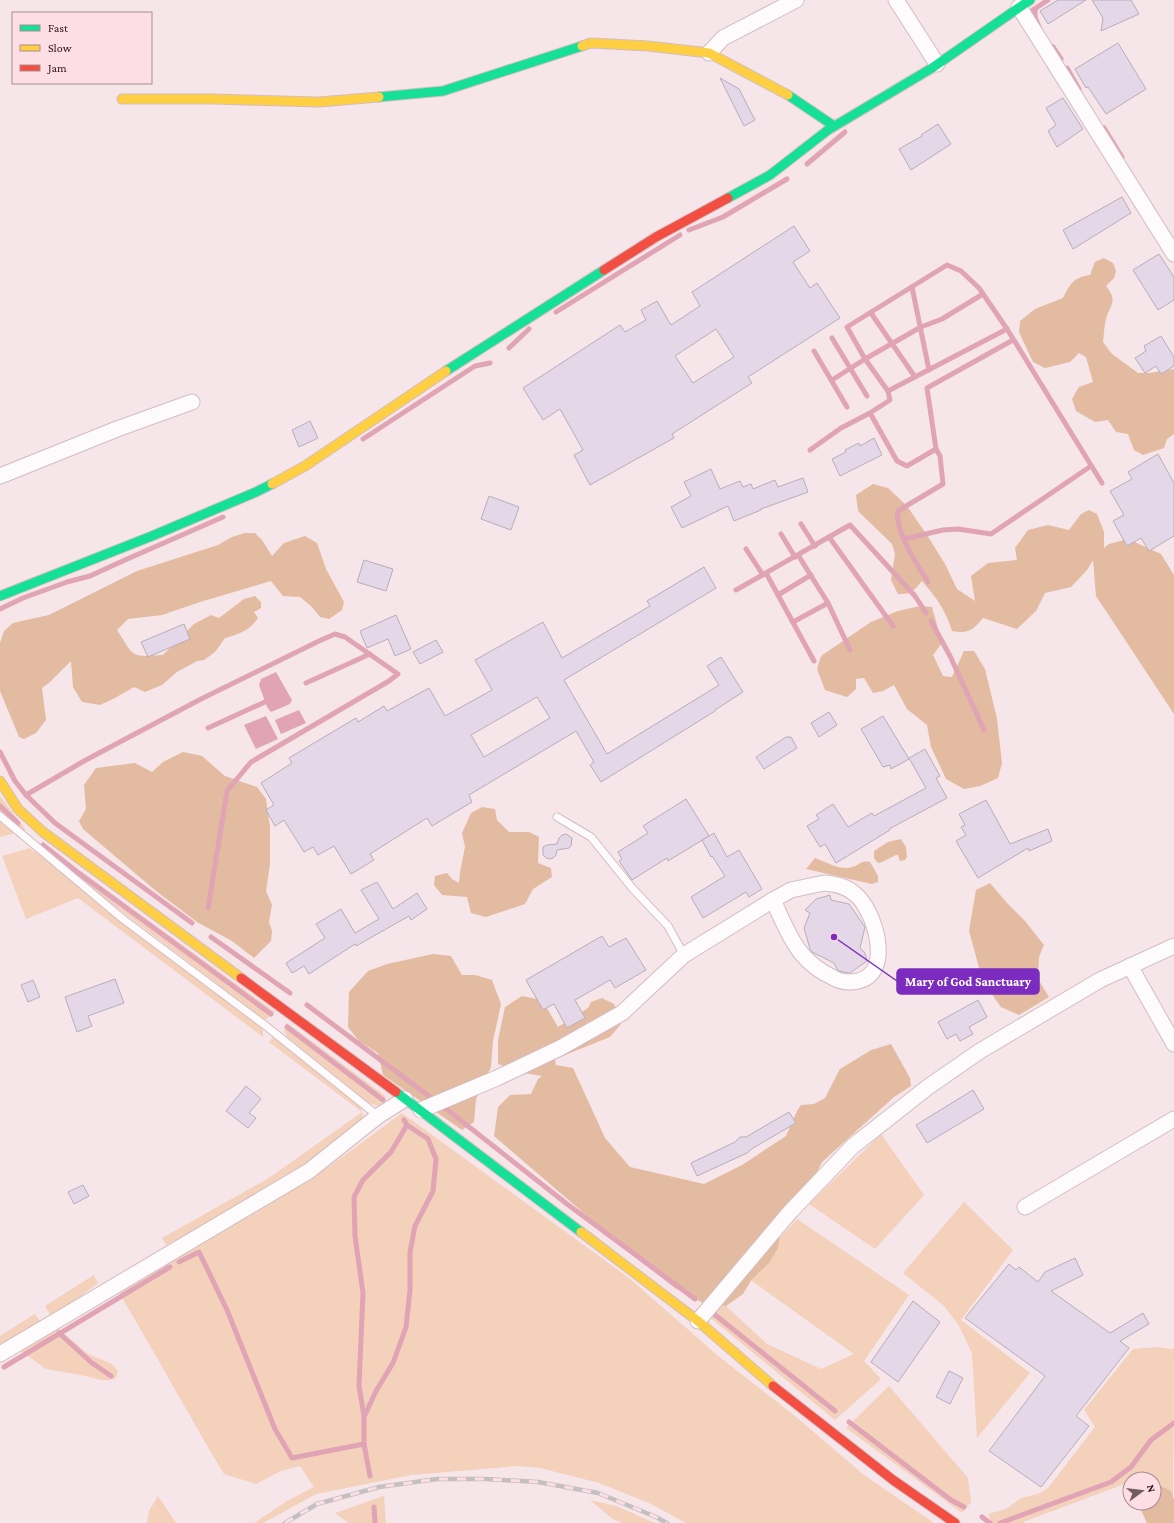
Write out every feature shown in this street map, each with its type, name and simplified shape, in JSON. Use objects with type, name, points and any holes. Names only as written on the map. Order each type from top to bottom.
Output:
[{"type":"street","points":[[709,53],[723,38],[796,0]]},
{"type":"street","points":[[896,0],[937,64]]},
{"type":"street","points":[[0,596],[152,536],[256,492],[305,466],[477,350],[636,249],[770,174],[834,126],[937,64],[1024,4],[1174,254]]},
{"type":"street","points":[[122,99],[212,99],[319,102],[443,91],[592,42],[648,46],[709,53],[780,90],[834,126]]},
{"type":"street","points":[[0,476],[117,428],[192,402]]},
{"type":"street","points":[[0,781],[8,796],[37,828],[421,1110],[698,1321],[784,1396],[893,1480],[955,1523]]},
{"type":"street","points":[[421,1110],[497,1078],[560,1048],[622,1013],[684,955],[773,900],[791,890],[824,883],[840,885],[856,894],[869,911],[878,942],[878,961],[872,972],[864,980],[842,982],[819,971],[801,953],[773,900]]},
{"type":"street","points":[[698,1321],[790,1212],[853,1146],[928,1088],[980,1051],[1100,980],[1174,946]]},
{"type":"street","points":[[1130,966],[1174,1044]]},
{"type":"street","points":[[0,1354],[309,1171],[378,1116],[406,1099]]},
{"type":"street","points":[[1024,1206],[1174,1119]]},
{"type":"lane","points":[[0,816],[25,839],[123,919],[266,1026],[378,1116]]},
{"type":"lane","points":[[557,817],[591,836],[633,889],[668,926],[684,955]]},
{"type":"shaded area","points":[[1104,258],[1113,263],[1116,271],[1114,278],[1106,286],[1113,299],[1105,322],[1103,342],[1112,354],[1138,373],[1149,373],[1174,369],[1174,434],[1167,439],[1164,448],[1143,455],[1134,450],[1128,434],[1116,432],[1108,420],[1095,422],[1076,411],[1072,399],[1079,387],[1093,382],[1086,357],[1079,353],[1070,362],[1045,368],[1033,362],[1019,332],[1020,321],[1035,309],[1063,298],[1076,279],[1090,275],[1095,262]]},
{"type":"shaded area","points":[[873,484],[888,488],[907,506],[945,564],[957,589],[975,601],[971,576],[988,563],[1017,560],[1015,548],[1028,530],[1048,525],[1069,530],[1081,514],[1089,510],[1097,514],[1104,532],[1104,548],[1109,544],[1128,539],[1161,554],[1174,575],[1174,714],[1096,596],[1093,560],[1087,570],[1071,587],[1045,593],[1036,611],[1017,629],[983,618],[970,630],[963,632],[952,631],[940,604],[922,581],[912,591],[898,594],[891,580],[895,554],[892,544],[858,511],[856,495]]},
{"type":"shaded area","points":[[245,533],[255,533],[262,540],[272,556],[284,543],[305,536],[317,543],[326,569],[344,602],[342,610],[329,619],[320,617],[311,606],[300,597],[283,596],[271,581],[162,615],[128,619],[117,630],[131,651],[134,654],[144,656],[163,655],[194,624],[211,615],[219,618],[244,599],[255,596],[261,602],[261,608],[254,612],[258,618],[251,626],[239,633],[225,638],[215,652],[204,660],[197,661],[177,672],[162,685],[145,692],[134,687],[100,705],[82,702],[73,687],[71,661],[42,688],[46,720],[36,733],[24,739],[19,737],[0,691],[0,643],[4,631],[13,623],[49,615],[137,571],[218,545],[232,537]]},
{"type":"shaded area","points":[[920,606],[932,607],[942,643],[933,655],[943,676],[952,677],[964,651],[974,651],[985,669],[997,719],[1002,763],[998,778],[980,786],[964,789],[946,779],[931,747],[927,725],[907,709],[894,685],[883,691],[873,693],[864,678],[856,679],[856,689],[847,697],[825,690],[817,669],[821,656],[871,622],[898,611]]},
{"type":"shaded area","points":[[276,672],[292,700],[290,704],[271,712],[267,707],[259,685],[261,679]]},
{"type":"shaded area","points":[[299,710],[306,723],[281,734],[275,720]]},
{"type":"shaded area","points":[[266,716],[278,739],[256,749],[244,725]]},
{"type":"shaded area","points":[[183,752],[202,756],[225,776],[257,787],[266,799],[270,827],[270,864],[266,891],[272,905],[269,922],[272,931],[271,941],[254,958],[232,941],[197,922],[156,891],[83,829],[79,821],[86,809],[84,785],[96,768],[135,763],[152,772],[163,762]]},
{"type":"shaded area","points":[[0,796],[26,830],[21,832],[0,813]]},
{"type":"shaded area","points":[[482,807],[495,809],[497,820],[509,832],[529,832],[539,837],[538,863],[551,868],[552,877],[533,889],[525,904],[486,917],[471,913],[467,897],[442,895],[434,885],[435,876],[447,873],[452,879],[459,883],[465,847],[462,833],[471,813]]},
{"type":"shaded area","points":[[0,819],[16,833],[0,837]]},
{"type":"shaded area","points":[[901,839],[906,847],[907,857],[905,860],[900,861],[898,855],[896,855],[878,863],[874,858],[874,851],[888,842]]},
{"type":"shaded area","points":[[43,844],[275,1012],[265,1020],[78,878],[46,858],[118,918],[263,1027],[263,1037],[78,898],[26,919],[2,856],[30,848],[34,852]]},
{"type":"shaded area","points":[[815,858],[843,868],[852,867],[862,862],[870,862],[878,876],[878,882],[872,884],[806,869]]},
{"type":"shaded area","points":[[990,883],[1025,921],[1044,945],[1039,957],[1038,979],[1049,997],[1019,1015],[1001,1007],[983,982],[969,931],[976,890]]},
{"type":"shaded area","points":[[433,954],[451,956],[462,975],[475,975],[492,980],[501,1004],[493,1041],[491,1067],[476,1099],[474,1122],[462,1130],[383,1075],[378,1053],[359,1041],[348,1027],[349,992],[368,971],[387,964]]},
{"type":"shaded area","points":[[522,996],[542,1000],[558,1027],[588,1008],[591,1002],[602,998],[614,1004],[621,1024],[610,1037],[555,1059],[556,1065],[573,1068],[605,1138],[630,1167],[704,1184],[742,1165],[786,1136],[801,1105],[814,1104],[825,1098],[840,1069],[871,1050],[891,1044],[910,1078],[911,1086],[894,1097],[822,1162],[816,1174],[792,1206],[777,1215],[780,1235],[778,1248],[769,1263],[752,1279],[743,1294],[726,1306],[703,1303],[675,1288],[635,1257],[494,1136],[498,1107],[510,1095],[531,1094],[538,1079],[542,1076],[524,1073],[498,1064],[498,1040],[505,1007]]},
{"type":"shaded area","points":[[287,1023],[384,1095],[386,1099],[379,1106],[369,1103],[287,1037],[284,1030]]},
{"type":"shaded area","points":[[273,1037],[361,1107],[362,1112],[269,1042]]},
{"type":"shaded area","points":[[362,1112],[364,1122],[296,1173],[237,1209],[166,1245],[162,1238],[269,1178]]},
{"type":"shaded area","points":[[402,1113],[629,1278],[717,1355],[795,1416],[864,1475],[934,1523],[686,1523],[649,1503],[599,1483],[540,1468],[518,1466],[411,1475],[316,1494],[263,1523],[254,1523],[287,1501],[314,1487],[300,1466],[281,1471],[256,1484],[224,1474],[119,1293],[175,1258],[257,1212],[327,1168]]},
{"type":"shaded area","points":[[881,1134],[924,1195],[875,1249],[809,1204]]},
{"type":"shaded area","points":[[964,1202],[1013,1250],[961,1320],[1030,1373],[977,1438],[972,1353],[958,1324],[943,1305],[903,1273]]},
{"type":"shaded area","points":[[797,1219],[909,1295],[864,1361],[881,1379],[835,1420],[707,1315],[718,1305],[726,1306],[767,1344],[821,1369],[854,1354],[745,1276]]},
{"type":"shaded area","points":[[94,1275],[98,1283],[52,1318],[45,1306]]},
{"type":"shaded area","points":[[35,1314],[41,1323],[0,1349],[0,1336]]},
{"type":"shaded area","points":[[58,1328],[88,1354],[112,1364],[118,1371],[116,1378],[101,1380],[46,1369],[21,1351]]},
{"type":"shaded area","points":[[1157,1347],[1174,1348],[1173,1498],[1171,1491],[1162,1495],[1162,1471],[1122,1471],[1122,1485],[1023,1522],[1025,1523],[992,1523],[988,1514],[1006,1509],[1021,1498],[1038,1494],[1048,1488],[1095,1427],[1084,1410],[1133,1349]]},
{"type":"shaded area","points":[[889,1386],[968,1478],[971,1502],[962,1513],[846,1428]]},
{"type":"shaded area","points":[[1162,1486],[1171,1491],[1174,1500],[1174,1523],[1147,1523],[1141,1511],[1162,1511]]},
{"type":"shaded area","points":[[158,1496],[176,1523],[147,1523],[149,1511]]},
{"type":"shaded area","points":[[384,1496],[386,1523],[349,1523],[335,1513]]},
{"type":"shaded area","points":[[590,1500],[616,1506],[655,1523],[622,1523],[613,1519]]},
{"type":"building","points":[[1058,0],[1086,0],[1048,24],[1040,11]]},
{"type":"building","points":[[1092,0],[1131,0],[1139,14],[1101,31],[1103,18]]},
{"type":"building","points":[[1118,43],[1146,89],[1106,114],[1088,87],[1086,88],[1075,69]]},
{"type":"building","points":[[720,78],[739,89],[755,120],[744,126]]},
{"type":"building","points":[[1063,98],[1083,129],[1057,147],[1048,131],[1056,125],[1046,108]]},
{"type":"building","points":[[938,124],[951,144],[911,170],[899,149],[922,136],[921,135]]},
{"type":"building","points":[[1122,197],[1131,213],[1073,249],[1063,230]]},
{"type":"building","points":[[794,226],[810,251],[793,262],[810,288],[817,283],[840,318],[748,377],[752,383],[672,434],[674,438],[590,485],[574,455],[583,450],[560,409],[543,420],[523,388],[620,325],[625,332],[646,320],[641,310],[657,301],[671,325],[700,306],[692,292]],"holes":[[[716,329],[734,357],[693,383],[675,356]]]},
{"type":"building","points":[[1159,254],[1174,277],[1174,300],[1158,310],[1133,270]]},
{"type":"building","points":[[1161,336],[1174,357],[1174,366],[1161,374],[1156,366],[1145,373],[1135,358],[1146,351],[1144,346]]},
{"type":"building","points":[[310,421],[318,438],[299,447],[292,430]]},
{"type":"building","points":[[874,438],[882,455],[840,476],[832,459],[859,443],[860,446]]},
{"type":"building","points":[[1158,454],[1174,483],[1174,536],[1149,551],[1141,538],[1127,546],[1113,521],[1124,515],[1110,491],[1132,479],[1128,472]]},
{"type":"building","points":[[711,469],[720,489],[740,481],[743,487],[751,484],[753,489],[775,480],[778,487],[803,478],[808,492],[761,509],[734,521],[728,506],[682,528],[671,507],[691,496],[684,482]]},
{"type":"building","points":[[489,496],[519,507],[511,530],[481,519]]},
{"type":"building","points":[[364,560],[393,569],[386,591],[357,582]]},
{"type":"building","points":[[704,567],[716,588],[564,680],[607,754],[719,685],[707,666],[721,657],[743,692],[601,782],[590,765],[594,762],[576,731],[469,795],[472,802],[432,826],[427,818],[370,854],[374,860],[351,874],[334,846],[318,855],[313,847],[304,852],[284,820],[275,826],[266,810],[274,805],[261,783],[292,763],[289,758],[356,718],[358,722],[384,706],[387,711],[429,688],[445,716],[492,690],[475,660],[543,622],[562,658],[650,606],[647,601]],"holes":[[[537,697],[550,718],[484,757],[471,735]]]},
{"type":"building","points":[[396,615],[411,649],[395,656],[388,639],[367,648],[360,631]]},
{"type":"building","points":[[184,624],[190,639],[148,657],[141,642]]},
{"type":"building","points":[[436,640],[443,652],[420,664],[413,652]]},
{"type":"building","points":[[829,712],[837,725],[819,737],[811,723]]},
{"type":"building","points":[[883,716],[909,759],[891,769],[890,765],[883,767],[861,729]]},
{"type":"building","points":[[786,737],[791,737],[797,748],[764,769],[756,757]]},
{"type":"building","points":[[925,749],[940,776],[936,778],[947,798],[889,829],[890,830],[836,863],[825,844],[820,847],[807,826],[819,819],[816,815],[833,804],[848,827],[872,813],[874,816],[926,788],[909,758]]},
{"type":"building","points":[[686,799],[709,836],[668,861],[667,858],[632,880],[619,861],[622,859],[618,852],[648,833],[643,826]]},
{"type":"building","points":[[986,800],[1010,844],[1048,829],[1052,841],[1029,851],[1028,848],[978,878],[956,841],[966,835],[961,827],[965,825],[959,814]]},
{"type":"building","points":[[714,833],[727,857],[739,850],[762,889],[749,897],[746,892],[703,918],[691,897],[725,876],[712,856],[711,857],[702,840]]},
{"type":"building","points":[[566,834],[572,838],[571,846],[569,848],[557,850],[556,855],[553,858],[546,858],[543,855],[543,847],[557,844],[559,838]]},
{"type":"building","points":[[377,882],[393,909],[417,893],[427,909],[411,920],[409,916],[356,946],[355,944],[309,974],[304,966],[292,973],[286,963],[325,938],[316,924],[341,909],[355,933],[379,919],[361,890]]},
{"type":"building","points":[[830,895],[831,900],[849,904],[865,927],[860,948],[865,953],[867,961],[850,973],[839,971],[834,963],[812,952],[804,928],[810,913],[805,910],[816,899]]},
{"type":"building","points":[[602,936],[609,947],[626,938],[646,970],[615,988],[610,980],[575,1000],[585,1018],[567,1028],[554,1004],[543,1010],[526,980]]},
{"type":"building","points":[[115,979],[124,1003],[88,1016],[92,1026],[77,1032],[65,997]]},
{"type":"building","points":[[33,980],[40,997],[28,1002],[21,985]]},
{"type":"building","points":[[978,1000],[987,1017],[969,1027],[973,1034],[960,1041],[956,1034],[947,1039],[938,1022]]},
{"type":"building","points":[[246,1086],[261,1099],[249,1113],[256,1118],[248,1128],[226,1111]]},
{"type":"building","points":[[973,1090],[984,1109],[927,1143],[916,1125]]},
{"type":"building","points":[[789,1112],[796,1123],[747,1153],[697,1176],[691,1163],[735,1142],[740,1137],[746,1137]]},
{"type":"building","points":[[83,1185],[89,1196],[74,1204],[68,1192]]},
{"type":"building","points":[[1075,1258],[1083,1275],[1051,1291],[1110,1333],[1143,1313],[1149,1324],[1120,1341],[1129,1348],[1076,1416],[1089,1426],[1041,1487],[989,1451],[1045,1376],[965,1318],[1009,1264],[1016,1270],[1019,1267],[1038,1282],[1045,1272]]},
{"type":"building","points":[[913,1301],[940,1322],[898,1382],[871,1362]]},
{"type":"building","points":[[949,1371],[963,1378],[950,1404],[936,1397]]},
{"type":"waterway","points":[[1033,10],[1048,0]]},
{"type":"waterway","points":[[1035,9],[1035,17],[1039,27]]},
{"type":"waterway","points":[[1053,47],[1061,59]]},
{"type":"waterway","points":[[1067,68],[1079,89]]},
{"type":"waterway","points":[[1104,128],[1122,157]]},
{"type":"waterway","points":[[807,164],[845,132]]},
{"type":"waterway","points":[[689,230],[723,217],[787,179]]},
{"type":"waterway","points":[[556,312],[680,235]]},
{"type":"waterway","points":[[810,450],[841,428],[870,413],[890,400],[888,391],[865,359],[847,327],[947,265],[961,271],[979,288],[1007,329],[1102,483]]},
{"type":"waterway","points":[[912,287],[929,370]]},
{"type":"waterway","points":[[832,380],[921,327],[942,319],[983,294]]},
{"type":"waterway","points":[[871,313],[915,377]]},
{"type":"waterway","points":[[509,348],[529,329]]},
{"type":"waterway","points":[[888,391],[1007,329]]},
{"type":"waterway","points":[[832,338],[867,396]]},
{"type":"waterway","points":[[936,449],[927,388],[1013,340]]},
{"type":"waterway","points":[[814,351],[847,407]]},
{"type":"waterway","points":[[363,439],[475,366],[490,363]]},
{"type":"waterway","points":[[870,413],[897,461],[907,466],[936,449],[940,456],[943,484],[898,511],[898,519],[903,538],[928,582]]},
{"type":"waterway","points":[[904,539],[943,530],[958,529],[991,534],[1091,466]]},
{"type":"waterway","points":[[0,609],[23,598],[67,582],[90,576],[223,517]]},
{"type":"waterway","points":[[801,524],[815,546]]},
{"type":"waterway","points":[[736,590],[850,525],[915,596],[926,613]]},
{"type":"waterway","points":[[781,534],[795,557]]},
{"type":"waterway","points":[[829,537],[893,626]]},
{"type":"waterway","points":[[746,549],[763,575]]},
{"type":"waterway","points":[[798,555],[828,603],[850,650]]},
{"type":"waterway","points":[[766,573],[814,661]]},
{"type":"waterway","points":[[778,595],[811,575]]},
{"type":"waterway","points":[[793,622],[828,603]]},
{"type":"waterway","points":[[931,621],[950,656],[984,730]]},
{"type":"waterway","points":[[26,795],[84,761],[201,699],[335,634],[345,637],[398,674],[389,681],[251,762],[227,791],[208,908]]},
{"type":"waterway","points":[[306,683],[370,654]]},
{"type":"waterway","points":[[208,728],[265,702]]},
{"type":"waterway","points":[[0,752],[15,781],[26,795],[55,823],[192,923]]},
{"type":"waterway","points":[[0,806],[18,823]]},
{"type":"waterway","points":[[43,845],[76,871],[271,1014]]},
{"type":"waterway","points":[[211,937],[290,993]]},
{"type":"waterway","points":[[307,1005],[430,1097]]},
{"type":"waterway","points":[[287,1027],[383,1100]]},
{"type":"waterway","points":[[445,1108],[567,1204],[695,1299]]},
{"type":"waterway","points":[[364,1444],[364,1417],[376,1391],[393,1363],[406,1327],[410,1290],[410,1252],[415,1226],[433,1191],[436,1159],[428,1139],[407,1125],[404,1120]]},
{"type":"waterway","points":[[364,1416],[359,1386],[363,1293],[355,1236],[354,1197],[363,1180],[391,1152],[407,1125]]},
{"type":"waterway","points":[[179,1262],[199,1252],[227,1310],[275,1429],[292,1458],[364,1444],[370,1476]]},
{"type":"waterway","points":[[4,1367],[170,1267]]},
{"type":"waterway","points":[[714,1314],[835,1411]]},
{"type":"waterway","points":[[59,1333],[92,1363],[111,1376]]},
{"type":"waterway","points":[[849,1422],[951,1500],[964,1507]]},
{"type":"waterway","points":[[1000,1523],[1111,1482],[1131,1467],[1151,1440],[1174,1423]]},
{"type":"waterway","points":[[374,1507],[375,1523]]},
{"type":"waterway","points":[[982,1517],[990,1523]]},
{"type":"railway","points":[[285,1523],[317,1504],[379,1487],[437,1479],[486,1479],[538,1482],[598,1493],[667,1523]]},
{"type":"traffic: fast","points":[[728,198],[770,175],[828,130],[932,68],[1030,0]]},
{"type":"traffic: fast","points":[[379,97],[443,91],[582,46]]},
{"type":"traffic: fast","points":[[788,95],[834,126]]},
{"type":"traffic: fast","points":[[446,371],[604,270]]},
{"type":"traffic: fast","points":[[0,596],[152,536],[272,484]]},
{"type":"traffic: fast","points":[[396,1092],[581,1232]]},
{"type":"traffic: slow","points":[[582,46],[591,43],[648,46],[709,53],[788,95]]},
{"type":"traffic: slow","points":[[122,99],[212,99],[319,102],[379,97]]},
{"type":"traffic: slow","points":[[272,484],[305,466],[446,371]]},
{"type":"traffic: slow","points":[[0,781],[18,809],[43,832],[241,978]]},
{"type":"traffic: slow","points":[[581,1232],[698,1321],[773,1386]]},
{"type":"traffic: jam","points":[[604,270],[656,237],[728,198]]},
{"type":"traffic: jam","points":[[241,978],[396,1092]]},
{"type":"traffic: jam","points":[[773,1386],[893,1480],[955,1523]]},
{"type":"place","name":"Mary of God Sanctuary","points":[[834,937]]}]
